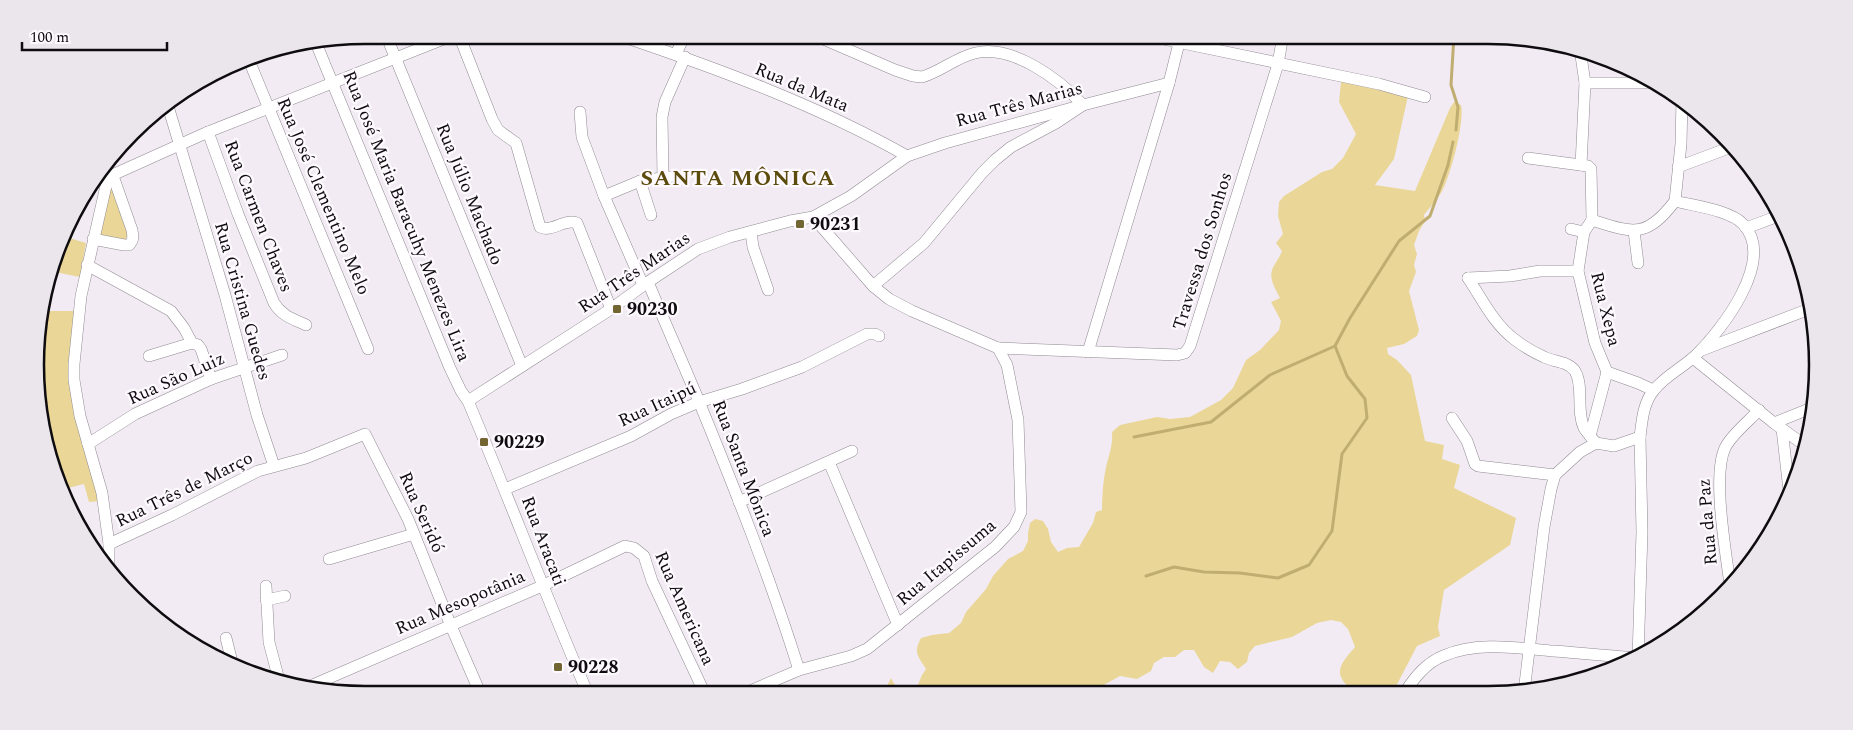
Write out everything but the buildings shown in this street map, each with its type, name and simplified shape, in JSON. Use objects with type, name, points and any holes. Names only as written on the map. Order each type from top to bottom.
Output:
[{"type":"street","name":"Rua Júlio Machado","points":[[390,44],[522,366]]},
{"type":"street","points":[[109,173],[333,81],[431,44]]},
{"type":"street","points":[[463,44],[492,119],[498,130],[513,141],[540,227],[546,229],[570,221],[577,223],[611,309]]},
{"type":"street","name":"Rua da Mata","points":[[646,44],[809,107],[852,126],[907,156]]},
{"type":"street","points":[[604,196],[640,181],[666,177],[662,118],[664,102],[683,44]]},
{"type":"street","points":[[835,44],[895,70],[922,77],[973,53],[998,52],[1032,65],[1056,80],[1083,104],[1056,123],[1011,147],[995,160],[924,243],[873,286]]},
{"type":"street","points":[[1088,352],[1169,83],[1179,44]]},
{"type":"street","points":[[1200,44],[1278,64],[1379,84],[1425,97]]},
{"type":"street","name":"Travessa dos Sonhos","points":[[998,348],[1177,355],[1185,352],[1190,346],[1278,64],[1281,44]]},
{"type":"street","name":"Rua José Maria Baracuhy Menezes Lira","points":[[318,47],[450,368],[460,391],[468,401]]},
{"type":"street","points":[[1581,58],[1585,83],[1584,166]]},
{"type":"street","name":"Rua José Clementino Melo","points":[[251,65],[368,349]]},
{"type":"street","name":"Rua Três Marias","points":[[468,401],[611,309],[698,249],[710,243],[790,221],[813,217],[851,196],[907,156],[945,143],[1083,104],[1169,83]]},
{"type":"street","points":[[1585,83],[1641,83]]},
{"type":"street","points":[[1528,158],[1584,166],[1591,169],[1592,220],[1634,231],[1647,227],[1662,218],[1676,201],[1682,109]]},
{"type":"street","name":"Rua Cristina Guedes","points":[[169,110],[225,295],[257,415],[274,466]]},
{"type":"street","name":"Rua Santa Mônica","points":[[580,112],[582,137],[604,196],[699,402],[778,604],[799,670]]},
{"type":"street","name":"Rua Carmen Chaves","points":[[208,132],[238,214],[274,303],[284,315],[306,325]]},
{"type":"street","points":[[1678,167],[1726,149]]},
{"type":"street","points":[[109,173],[81,296],[74,380],[80,416],[102,493],[110,561]]},
{"type":"street","points":[[93,239],[129,245],[134,236],[109,173]]},
{"type":"street","points":[[640,181],[651,216]]},
{"type":"street","points":[[1638,649],[1642,572],[1640,437],[1642,417],[1653,390],[1697,354],[1729,315],[1741,298],[1752,266],[1753,251],[1751,237],[1746,228],[1737,219],[1722,212],[1676,201]]},
{"type":"street","points":[[813,217],[873,286],[889,299],[912,311],[998,348]]},
{"type":"street","points":[[1746,228],[1773,218]]},
{"type":"street","name":"Rua Xepa","points":[[1592,220],[1584,232],[1578,272],[1595,343],[1607,372]]},
{"type":"street","points":[[1571,229],[1584,232]]},
{"type":"street","points":[[1634,231],[1638,263]]},
{"type":"street","points":[[751,232],[758,265],[768,290]]},
{"type":"street","points":[[88,265],[171,312],[184,328],[192,343]]},
{"type":"street","points":[[1578,272],[1540,271],[1510,276],[1468,278],[1504,332],[1527,348],[1546,358],[1570,365],[1574,370],[1578,382],[1581,419],[1584,429],[1593,440],[1614,446],[1640,437]]},
{"type":"street","points":[[1697,354],[1805,311]]},
{"type":"street","name":"Rua Itaipú","points":[[505,489],[631,436],[671,414],[699,402],[742,389],[802,367],[867,334],[878,336]]},
{"type":"street","points":[[149,356],[192,343],[198,345],[211,380]]},
{"type":"street","name":"Rua Itapissuma","points":[[762,686],[799,670],[851,656],[867,649],[1008,534],[1019,518],[1021,505],[1018,420],[1007,365],[998,348]]},
{"type":"street","points":[[1697,354],[1759,410],[1800,442]]},
{"type":"street","name":"Rua São Luiz","points":[[88,444],[135,414],[211,380],[282,355]]},
{"type":"street","points":[[1525,684],[1544,527],[1550,488],[1555,475],[1593,440],[1607,372],[1653,390]]},
{"type":"street","name":"Rua Aracati","points":[[468,401],[505,489],[542,586],[585,686]]},
{"type":"street","name":"Rua da Paz","points":[[1729,578],[1720,488],[1720,466],[1726,446],[1759,410]]},
{"type":"street","points":[[1778,426],[1806,411]]},
{"type":"street","points":[[1452,418],[1458,424],[1467,441],[1475,464],[1478,466],[1555,475]]},
{"type":"street","points":[[1778,426],[1787,481]]},
{"type":"street","name":"Rua Seridó","points":[[274,466],[306,458],[365,434],[401,503],[476,686]]},
{"type":"street","points":[[739,502],[852,451]]},
{"type":"street","points":[[829,462],[898,625]]},
{"type":"street","name":"Rua Três de Março","points":[[109,544],[172,515],[258,471],[274,466]]},
{"type":"street","points":[[329,559],[414,534]]},
{"type":"street","name":"Rua Mesopotânia","points":[[319,683],[542,586],[625,546]]},
{"type":"street","name":"Rua Americana","points":[[625,546],[634,548],[644,556],[652,581],[701,686]]},
{"type":"street","points":[[266,586],[269,642],[277,674]]},
{"type":"street","points":[[266,600],[285,596]]},
{"type":"street","points":[[226,638],[231,657]]},
{"type":"street","points":[[1409,686],[1427,665],[1443,656],[1466,648],[1529,649],[1622,657]]},
{"type":"shaded area","points":[[1341,82],[1408,96],[1394,159],[1375,185],[1415,191],[1450,108],[1454,102],[1461,105],[1462,113],[1459,136],[1445,186],[1424,215],[1425,221],[1414,245],[1417,254],[1414,265],[1416,272],[1409,291],[1419,330],[1417,336],[1404,344],[1387,348],[1388,354],[1397,360],[1411,375],[1425,441],[1444,445],[1442,459],[1460,465],[1454,488],[1516,518],[1510,545],[1444,590],[1438,627],[1440,636],[1417,646],[1396,686],[1347,686],[1340,675],[1340,670],[1343,662],[1355,647],[1348,629],[1341,622],[1331,620],[1317,623],[1292,637],[1255,646],[1249,653],[1247,662],[1238,669],[1230,662],[1220,661],[1213,673],[1204,667],[1194,650],[1184,650],[1175,657],[1164,657],[1154,663],[1151,671],[1137,679],[1120,676],[1102,686],[917,686],[926,669],[917,651],[921,638],[949,633],[961,623],[966,612],[986,589],[993,576],[1008,559],[1023,551],[1028,541],[1030,523],[1035,519],[1043,521],[1048,529],[1051,542],[1058,552],[1067,548],[1079,547],[1093,523],[1096,512],[1102,510],[1104,478],[1112,432],[1120,425],[1157,417],[1170,419],[1190,417],[1221,400],[1233,388],[1246,360],[1260,350],[1279,330],[1281,321],[1271,302],[1280,298],[1273,285],[1271,274],[1282,251],[1276,243],[1283,234],[1278,216],[1279,202],[1284,196],[1322,172],[1332,169],[1343,158],[1356,134],[1339,102]]},
{"type":"shaded area","points":[[110,181],[128,235],[125,240],[102,238],[98,231]]},
{"type":"shaded area","points":[[70,238],[86,243],[80,277],[58,273]]},
{"type":"shaded area","points":[[48,311],[75,311],[69,385],[99,501],[89,502],[84,484],[68,488],[50,428],[44,386],[44,344]]},
{"type":"shaded area","points":[[891,678],[898,686],[887,686]]},
{"type":"waterway","points":[[1453,44],[1451,85],[1458,107],[1456,130]]},
{"type":"waterway","points":[[1146,576],[1174,567],[1204,572],[1240,573],[1278,578],[1309,565],[1332,531],[1342,454],[1367,418],[1365,399],[1347,376],[1335,346],[1350,318],[1399,241],[1430,216],[1448,165],[1453,142]]},
{"type":"waterway","points":[[1134,437],[1211,422],[1270,375],[1335,346]]},
{"type":"place","name":"90231","points":[[800,224]]},
{"type":"place","name":"90230","points":[[617,309]]},
{"type":"place","name":"90229","points":[[484,442]]},
{"type":"place","name":"90228","points":[[558,667]]},
{"type":"district","name":"SANTA MÔNICA","points":[[738,177]]}]
